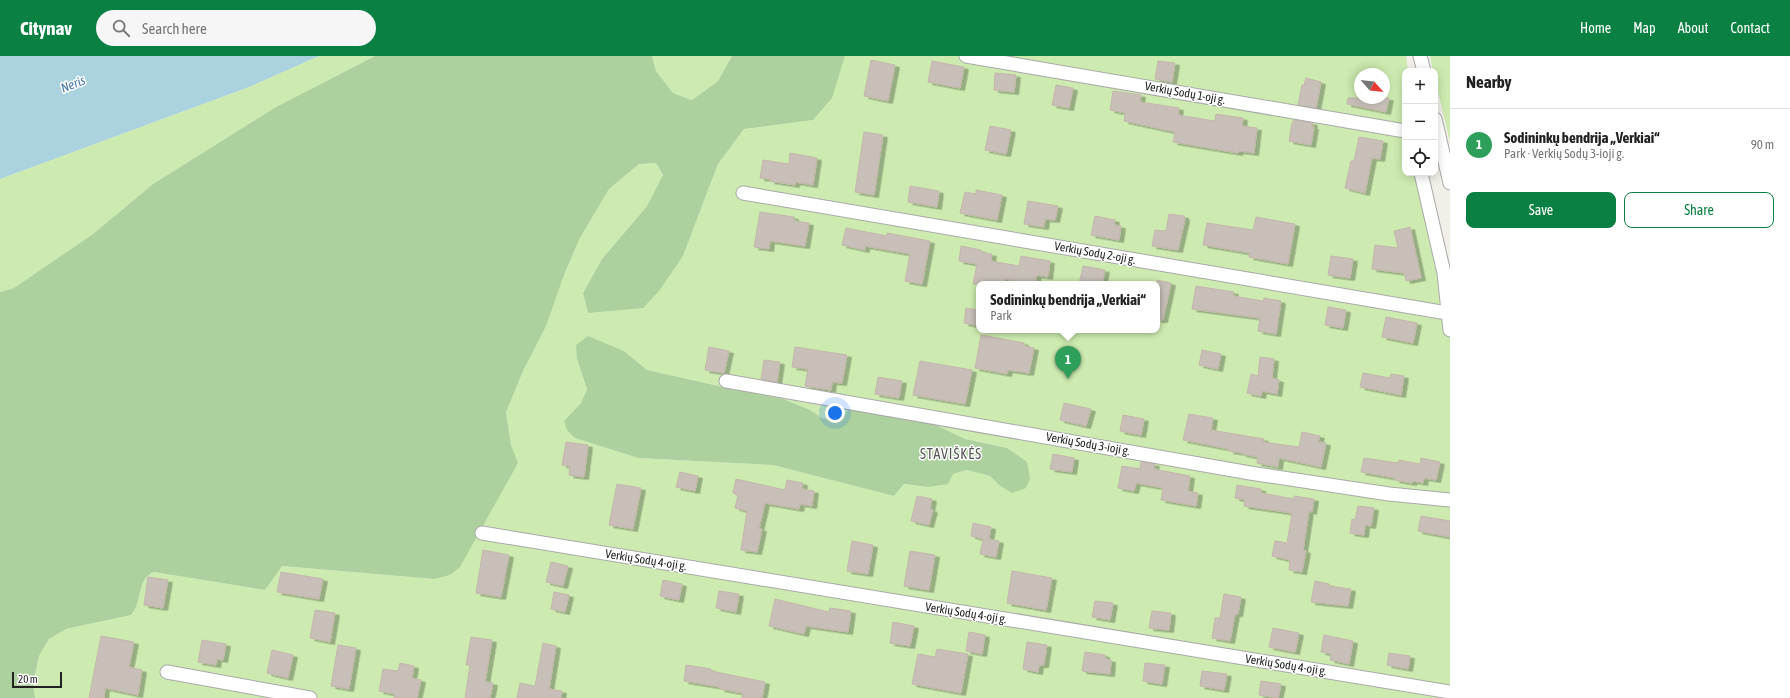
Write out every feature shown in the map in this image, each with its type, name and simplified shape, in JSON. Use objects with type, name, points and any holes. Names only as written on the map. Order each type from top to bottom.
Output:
[{"type":"street","name":"Verkių Sodų 1-oji g.","points":[[966,56],[1402,130]]},
{"type":"street","points":[[1420,56],[1423,68]]},
{"type":"street","points":[[1438,132],[1450,183]]},
{"type":"street","points":[[1422,176],[1444,273],[1450,330]]},
{"type":"street","name":"Verkių Sodų 2-oji g.","points":[[743,193],[1447,312]]},
{"type":"street","name":"Verkių Sodų 3-ioji g.","points":[[726,381],[1250,472],[1389,494],[1450,500]]},
{"type":"street","name":"Verkių Sodų 4-oji g.","points":[[482,534],[1450,692]]},
{"type":"street","points":[[168,672],[310,698]]},
{"type":"green space","points":[[319,56],[375,56],[276,107],[153,184],[93,234],[14,288],[0,292],[0,179],[249,87]]},
{"type":"green space","points":[[375,56],[652,56],[656,71],[673,93],[692,100],[718,81],[732,56],[845,56],[832,98],[813,120],[744,129],[718,164],[683,256],[659,291],[643,308],[588,313],[583,293],[602,259],[647,206],[663,175],[656,163],[639,164],[609,189],[580,238],[564,275],[546,326],[524,369],[506,412],[511,445],[518,463],[460,567],[450,575],[434,579],[282,566],[265,590],[154,572],[148,575],[144,580],[135,610],[131,615],[66,629],[49,639],[39,656],[33,684],[35,698],[0,698],[0,292],[14,288],[93,234],[153,184],[276,107]]},
{"type":"green space","points":[[652,56],[732,56],[718,81],[692,100],[673,93],[656,71]]},
{"type":"green space","points":[[845,56],[1406,56],[1408,68],[1402,68],[1402,176],[1427,176],[1450,280],[1450,698],[35,698],[33,685],[39,656],[49,639],[66,629],[131,615],[135,610],[144,580],[148,575],[154,572],[265,590],[281,566],[434,579],[518,464],[511,445],[506,412],[580,238],[609,189],[639,164],[656,163],[663,176],[647,206],[602,259],[583,293],[588,313],[683,256],[718,164],[744,129],[813,120],[831,98]],"holes":[[[624,351],[647,370],[783,399],[808,409],[822,418],[838,421],[898,407],[965,439],[1007,448],[999,485],[990,476],[968,470],[953,474],[928,487],[904,484],[894,496],[773,465],[638,458],[575,438],[564,421],[581,403],[587,389],[577,359]]]},
{"type":"green space","points":[[1430,56],[1450,56],[1450,143],[1438,91],[1438,68],[1432,68]]},
{"type":"green space","points":[[588,336],[624,351],[647,370],[783,399],[808,409],[822,418],[838,421],[856,402],[898,407],[965,439],[1007,448],[1027,462],[1030,478],[1026,488],[1012,493],[999,485],[990,476],[967,470],[953,474],[948,484],[928,487],[904,484],[894,496],[773,465],[638,458],[575,438],[567,430],[564,421],[581,403],[587,389],[577,359],[576,345]]},
{"type":"water","name":"Neris","points":[[0,56],[319,56],[249,87],[0,179]]},
{"type":"building","points":[[871,60],[895,65],[888,101],[864,96]]},
{"type":"building","points":[[932,61],[964,67],[960,88],[928,82]]},
{"type":"building","points":[[1158,61],[1175,63],[1172,82],[1155,79]]},
{"type":"building","points":[[995,73],[1016,75],[1014,92],[994,90]]},
{"type":"building","points":[[1306,78],[1321,82],[1316,108],[1298,105],[1302,85],[1304,85]]},
{"type":"building","points":[[1056,85],[1073,88],[1069,108],[1052,105]]},
{"type":"building","points":[[1113,91],[1141,95],[1140,102],[1179,108],[1178,115],[1215,121],[1216,114],[1243,118],[1242,126],[1257,128],[1254,153],[1239,151],[1238,153],[1173,142],[1175,132],[1124,121],[1125,113],[1110,110]]},
{"type":"building","points":[[1348,98],[1354,98],[1354,104],[1388,104],[1386,112],[1347,104]]},
{"type":"building","points":[[1294,120],[1313,123],[1312,127],[1314,127],[1311,145],[1289,141],[1292,123]]},
{"type":"building","points":[[990,126],[1011,130],[1006,154],[985,150]]},
{"type":"building","points":[[864,132],[883,135],[874,195],[855,192]]},
{"type":"building","points":[[1359,137],[1383,141],[1380,159],[1372,158],[1365,193],[1345,188],[1351,161],[1354,161]]},
{"type":"building","points":[[790,153],[817,158],[813,185],[795,182],[795,185],[760,178],[763,160],[789,164]]},
{"type":"building","points":[[910,186],[939,191],[937,207],[908,202]]},
{"type":"building","points":[[976,190],[1002,195],[997,220],[960,213],[965,192],[976,194]]},
{"type":"building","points":[[1028,201],[1058,206],[1055,220],[1045,219],[1044,227],[1024,224]]},
{"type":"building","points":[[760,212],[794,217],[794,221],[809,223],[805,246],[770,241],[769,249],[754,247]]},
{"type":"building","points":[[1169,214],[1184,216],[1185,219],[1178,250],[1152,246],[1155,230],[1166,231]]},
{"type":"building","points":[[1095,216],[1115,220],[1114,225],[1121,226],[1119,240],[1091,235]]},
{"type":"building","points":[[1256,217],[1295,224],[1288,264],[1249,257],[1250,253],[1203,245],[1207,223],[1253,230]]},
{"type":"building","points":[[1410,227],[1421,278],[1406,281],[1404,273],[1372,269],[1375,245],[1398,248],[1394,231]]},
{"type":"building","points":[[846,228],[887,236],[887,233],[930,241],[922,284],[905,281],[910,254],[865,246],[865,250],[842,245]]},
{"type":"building","points":[[961,246],[992,254],[991,261],[1019,266],[1021,256],[1050,261],[1048,277],[1037,275],[1036,281],[1017,281],[1005,279],[1005,281],[976,281],[976,284],[973,284],[977,264],[959,261]]},
{"type":"building","points":[[1331,256],[1353,259],[1350,278],[1328,275]]},
{"type":"building","points":[[1083,266],[1105,270],[1103,281],[1080,281]]},
{"type":"building","points":[[1157,280],[1171,283],[1163,320],[1160,320],[1160,281]]},
{"type":"building","points":[[1196,286],[1234,292],[1233,296],[1263,301],[1264,298],[1281,301],[1276,334],[1258,331],[1260,318],[1192,309]]},
{"type":"building","points":[[1328,307],[1346,310],[1343,328],[1325,325]]},
{"type":"building","points":[[966,308],[976,310],[976,325],[964,323]]},
{"type":"building","points":[[1386,317],[1417,323],[1413,343],[1382,337]]},
{"type":"building","points":[[981,335],[1024,343],[1024,346],[1034,348],[1029,373],[1008,370],[1007,374],[975,368]]},
{"type":"building","points":[[709,347],[729,351],[724,373],[705,370]]},
{"type":"building","points":[[795,347],[847,355],[842,383],[832,382],[831,390],[805,386],[808,369],[792,367]]},
{"type":"building","points":[[1202,350],[1221,354],[1218,369],[1199,365]]},
{"type":"building","points":[[1260,357],[1274,359],[1272,378],[1279,380],[1277,394],[1262,391],[1261,396],[1247,393],[1251,374],[1258,376]]},
{"type":"building","points":[[764,360],[780,362],[777,382],[761,379]]},
{"type":"building","points":[[920,361],[972,370],[965,404],[913,395]]},
{"type":"building","points":[[1363,373],[1390,378],[1391,374],[1404,376],[1401,395],[1360,387]]},
{"type":"building","points":[[878,377],[902,381],[899,398],[875,394]]},
{"type":"building","points":[[1064,403],[1091,409],[1086,426],[1060,420]]},
{"type":"building","points":[[1189,414],[1213,418],[1211,430],[1264,439],[1263,442],[1299,447],[1302,432],[1320,436],[1318,442],[1326,443],[1321,467],[1279,458],[1278,467],[1257,463],[1258,457],[1229,451],[1229,449],[1183,440]]},
{"type":"building","points":[[1123,415],[1144,419],[1141,435],[1120,431]]},
{"type":"building","points":[[566,442],[588,445],[584,477],[569,475],[570,467],[562,465]]},
{"type":"building","points":[[1053,454],[1074,458],[1072,472],[1050,469]]},
{"type":"building","points":[[1364,458],[1398,463],[1399,460],[1420,464],[1421,458],[1440,462],[1436,480],[1424,478],[1423,483],[1413,481],[1412,483],[1395,480],[1395,478],[1361,472]]},
{"type":"building","points":[[1141,462],[1155,464],[1154,469],[1190,476],[1188,491],[1198,493],[1196,506],[1161,500],[1163,488],[1136,483],[1134,491],[1118,488],[1122,466],[1140,469]]},
{"type":"building","points":[[680,472],[698,476],[695,491],[676,487]]},
{"type":"building","points":[[736,479],[785,490],[787,480],[803,483],[802,489],[814,491],[812,506],[800,504],[799,509],[765,503],[759,529],[762,529],[757,552],[741,550],[747,511],[735,508],[738,495],[733,493]]},
{"type":"building","points":[[617,484],[641,488],[633,529],[609,525]]},
{"type":"building","points":[[1237,485],[1261,489],[1261,493],[1294,499],[1294,496],[1314,499],[1312,512],[1309,511],[1303,550],[1306,551],[1302,572],[1289,570],[1290,560],[1272,556],[1275,541],[1287,543],[1292,513],[1244,506],[1245,500],[1235,498]]},
{"type":"building","points":[[917,496],[932,499],[930,510],[933,510],[929,525],[911,521]]},
{"type":"building","points":[[1358,506],[1374,508],[1371,526],[1365,525],[1364,535],[1350,533],[1352,519],[1355,520]]},
{"type":"building","points":[[1421,516],[1450,521],[1450,537],[1418,531]]},
{"type":"building","points":[[973,523],[991,527],[989,539],[999,541],[996,557],[980,554],[983,539],[971,536]]},
{"type":"building","points":[[852,541],[873,545],[868,574],[847,571]]},
{"type":"building","points":[[483,550],[509,555],[501,597],[476,593]]},
{"type":"building","points":[[910,551],[935,555],[929,590],[904,586]]},
{"type":"building","points":[[551,562],[568,566],[563,586],[546,582]]},
{"type":"building","points":[[1012,571],[1052,578],[1046,610],[1007,603]]},
{"type":"building","points":[[281,572],[323,579],[319,599],[277,592]]},
{"type":"building","points":[[148,577],[168,580],[163,608],[144,605]]},
{"type":"building","points":[[663,580],[682,584],[679,600],[660,596]]},
{"type":"building","points":[[1315,581],[1329,584],[1329,586],[1351,589],[1348,606],[1311,602]]},
{"type":"building","points":[[719,591],[739,594],[736,612],[716,608]]},
{"type":"building","points":[[554,592],[569,595],[565,612],[551,609]]},
{"type":"building","points":[[1224,594],[1241,597],[1238,614],[1235,614],[1230,641],[1212,638],[1215,618],[1220,618]]},
{"type":"building","points":[[775,599],[829,612],[830,608],[851,611],[848,632],[806,626],[804,634],[769,626]]},
{"type":"building","points":[[1095,601],[1113,603],[1110,620],[1092,617]]},
{"type":"building","points":[[315,610],[335,613],[330,642],[310,638]]},
{"type":"building","points":[[1152,611],[1171,613],[1169,630],[1149,628]]},
{"type":"building","points":[[893,622],[914,626],[910,646],[890,643]]},
{"type":"building","points":[[1273,628],[1299,633],[1295,652],[1269,647]]},
{"type":"building","points":[[969,632],[985,635],[982,654],[966,651]]},
{"type":"building","points":[[1324,635],[1353,641],[1349,664],[1330,660],[1331,654],[1321,652]]},
{"type":"building","points":[[101,636],[134,642],[129,667],[142,670],[138,695],[105,688],[104,698],[89,698]]},
{"type":"building","points":[[471,637],[492,640],[485,682],[493,683],[490,698],[465,698],[470,665],[466,665]]},
{"type":"building","points":[[202,640],[226,644],[223,660],[217,659],[216,665],[198,662]]},
{"type":"building","points":[[1027,642],[1047,645],[1044,665],[1039,665],[1038,672],[1023,669]]},
{"type":"building","points":[[543,643],[556,646],[549,689],[562,691],[561,698],[517,698],[520,683],[535,686]]},
{"type":"building","points":[[338,645],[356,648],[349,689],[331,686]]},
{"type":"building","points":[[937,649],[968,654],[961,693],[912,684],[918,654],[935,657]]},
{"type":"building","points":[[272,650],[293,655],[288,678],[267,673]]},
{"type":"building","points":[[1085,652],[1105,655],[1105,659],[1111,660],[1110,674],[1082,671]]},
{"type":"building","points":[[1389,653],[1410,656],[1408,669],[1387,665]]},
{"type":"building","points":[[400,663],[414,666],[412,678],[421,680],[417,698],[394,698],[395,694],[379,691],[383,669],[398,671]]},
{"type":"building","points":[[1145,663],[1165,665],[1162,684],[1143,681]]},
{"type":"building","points":[[686,665],[711,669],[711,671],[765,682],[762,698],[742,698],[743,693],[720,689],[720,687],[684,681]]},
{"type":"building","points":[[1202,671],[1227,674],[1224,690],[1200,686]]},
{"type":"building","points":[[1261,681],[1281,684],[1278,698],[1259,695]]},
{"type":"place","name":"Sodininkų bendrija „Verkiai“","points":[[1068,379]]},
{"type":"district","name":"STAVIŠKĖS","points":[[951,454]]}]
